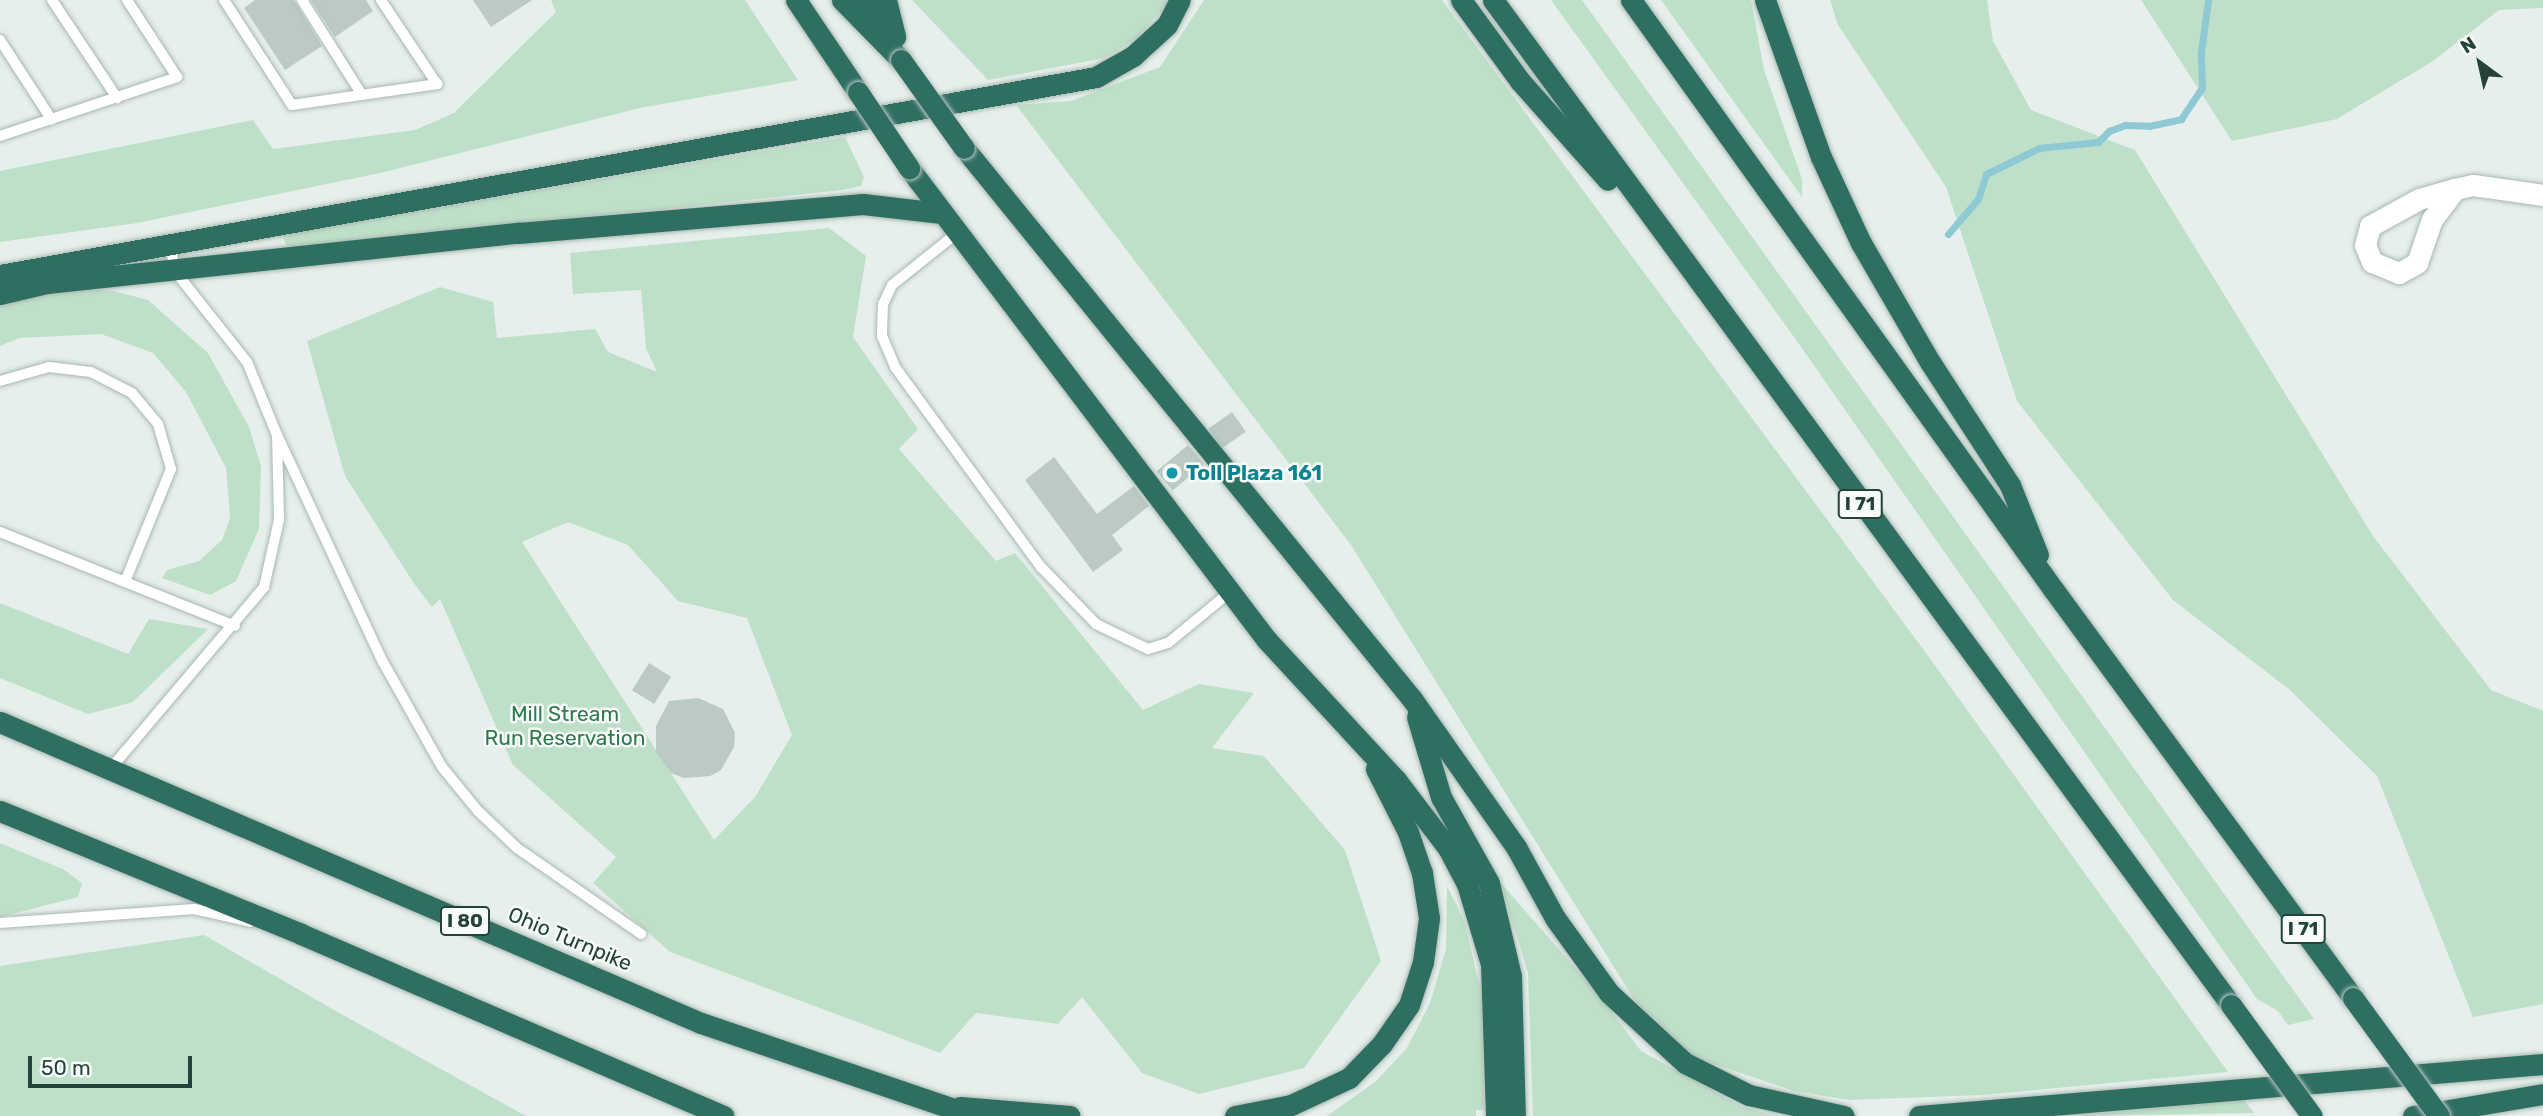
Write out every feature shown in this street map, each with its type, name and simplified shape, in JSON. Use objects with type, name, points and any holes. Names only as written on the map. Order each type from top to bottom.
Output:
[{"type":"highway","points":[[796,0],[941,213],[1230,592],[1425,816],[1467,884],[1491,964],[1506,1111]]},
{"type":"highway","points":[[809,0],[830,50]]},
{"type":"highway","points":[[842,0],[901,60]]},
{"type":"highway","points":[[865,0],[901,60],[964,148],[1412,699],[1516,847],[1555,918],[1609,993],[1649,1034],[1685,1063],[1749,1095],[1844,1116]]},
{"type":"highway","points":[[886,0],[901,60]]},
{"type":"highway","points":[[0,275],[1097,77],[1133,56],[1167,25],[1180,0]]},
{"type":"highway","points":[[1461,0],[1520,81],[1686,268]]},
{"type":"highway","name":"I 71","points":[[1493,0],[1686,268],[2312,1116]]},
{"type":"highway","name":"I 71","points":[[1631,0],[2053,589],[2439,1116]]},
{"type":"highway","points":[[1765,0],[1821,157],[1861,243],[1930,362],[2010,485],[2053,589]]},
{"type":"highway","points":[[0,294],[47,283],[518,233],[863,204],[941,213]]},
{"type":"highway","points":[[1412,699],[1441,797],[1489,883],[1511,976],[1506,1111]]},
{"type":"highway","name":"Ohio Turnpike","points":[[0,722],[111,767],[701,1023],[936,1106],[974,1116]]},
{"type":"highway","points":[[1235,1116],[1291,1105],[1349,1078],[1382,1044],[1409,1005],[1423,962],[1429,918],[1422,873],[1408,832],[1365,748]]},
{"type":"highway","points":[[0,811],[301,934],[723,1116]]},
{"type":"highway","points":[[1919,1116],[2543,1064]]},
{"type":"highway","points":[[2413,1116],[2543,1094]]},
{"type":"highway","points":[[936,1106],[1070,1116]]},
{"type":"street","points":[[2455,189],[2432,219],[2417,263],[2399,272],[2372,262],[2365,244],[2376,219],[2419,199],[2455,189],[2473,185],[2543,195]]},
{"type":"lane","points":[[52,0],[117,98]]},
{"type":"lane","points":[[0,136],[177,77],[127,0]]},
{"type":"lane","points":[[224,0],[292,105],[437,84],[381,0]]},
{"type":"lane","points":[[302,0],[362,95]]},
{"type":"lane","points":[[0,40],[52,120]]},
{"type":"lane","points":[[957,233],[892,285],[883,304],[882,337],[894,367],[1041,567],[1096,624],[1147,649],[1168,643],[1230,592]]},
{"type":"lane","points":[[171,246],[174,270],[247,362],[278,435],[395,685],[442,767],[478,811],[517,848],[641,934]]},
{"type":"lane","points":[[0,381],[49,367],[91,372],[132,393],[158,424],[171,469],[125,582]]},
{"type":"lane","points":[[111,767],[235,626],[264,587],[279,520],[278,435]]},
{"type":"lane","points":[[0,532],[235,626]]},
{"type":"lane","points":[[0,923],[194,909],[301,934]]},
{"type":"green space","points":[[551,0],[745,0],[798,80],[640,108],[380,173],[137,223],[0,242],[0,171],[253,120],[273,149],[415,130],[454,113],[556,12]]},
{"type":"green space","points":[[912,0],[1171,0],[1136,39],[1104,58],[988,80]]},
{"type":"green space","points":[[1204,0],[1442,0],[1926,653],[2228,1072],[1982,1095],[1849,1100],[1794,1091],[1696,1058],[1635,1001],[1351,545],[1016,105],[1071,101],[1160,67]]},
{"type":"green space","points":[[1551,0],[1582,0],[2314,1019],[2288,1025],[2278,1011],[2257,999],[1799,344]]},
{"type":"green space","points":[[1661,0],[1751,0],[1764,70],[1802,179],[1802,197]]},
{"type":"green space","points":[[1830,0],[1987,0],[1993,41],[2031,110],[2135,150],[2373,536],[2491,690],[2543,711],[2543,1004],[2473,1017],[2377,776],[2290,690],[2173,600],[2017,401],[1946,187],[1838,25]]},
{"type":"green space","points":[[2141,0],[2543,0],[2543,8],[2499,10],[2433,61],[2337,119],[2232,141]]},
{"type":"green space","points":[[845,137],[864,177],[861,186],[842,190],[303,247],[287,246],[282,235]]},
{"type":"green space","name":"Mill Stream Run Reservation","points":[[829,228],[866,256],[853,337],[918,429],[899,449],[996,561],[1015,553],[1143,710],[1199,684],[1254,693],[1212,748],[1264,756],[1345,850],[1381,961],[1304,1068],[1199,1094],[1142,1073],[1082,997],[1058,1024],[976,1013],[940,1053],[670,952],[593,883],[616,857],[513,765],[440,599],[432,607],[345,476],[307,341],[440,287],[493,302],[497,338],[595,329],[608,352],[657,372],[646,348],[641,290],[573,294],[570,253]],"holes":[[[568,522],[628,545],[678,601],[747,618],[792,735],[755,797],[714,840],[522,542]]]},
{"type":"green space","points":[[68,288],[114,291],[148,300],[208,353],[249,427],[261,466],[259,529],[236,581],[210,595],[162,578],[167,570],[199,561],[222,540],[230,518],[226,468],[186,392],[153,353],[101,334],[19,338],[0,346],[0,301]]},
{"type":"green space","points":[[0,603],[128,654],[149,619],[208,629],[133,702],[88,714],[0,678]]},
{"type":"green space","points":[[0,843],[63,869],[82,883],[78,897],[0,917]]},
{"type":"green space","points":[[1500,882],[1599,995],[1641,1051],[1742,1107],[1776,1116],[1533,1116],[1528,973]]},
{"type":"green space","points":[[1447,886],[1464,920],[1482,996],[1484,1110],[1476,1110],[1476,1116],[1327,1116],[1375,1082],[1407,1048],[1430,1003],[1446,949]]},
{"type":"green space","points":[[204,935],[526,1116],[0,1116],[0,966]]},
{"type":"green space","points":[[2244,1100],[2254,1113],[2074,1116]]},
{"type":"building","points":[[255,0],[294,0],[322,46],[285,70],[244,8]]},
{"type":"building","points":[[311,0],[366,0],[373,11],[335,37]]},
{"type":"building","points":[[473,0],[532,0],[491,27]]},
{"type":"building","points":[[1232,412],[1246,432],[1222,448],[1208,429]]},
{"type":"building","points":[[1188,445],[1204,464],[1173,491],[1157,471]]},
{"type":"building","points":[[1054,457],[1097,514],[1134,486],[1149,506],[1112,535],[1123,550],[1093,572],[1025,480]]},
{"type":"building","points":[[649,663],[671,677],[654,704],[632,690]]},
{"type":"building","points":[[698,698],[723,709],[735,733],[734,747],[721,770],[710,776],[684,778],[671,773],[656,752],[656,726],[669,701]]},
{"type":"waterway","points":[[1948,234],[1978,199],[1986,174],[2039,148],[2098,142],[2109,131],[2125,125],[2149,126],[2181,119],[2202,88],[2201,52],[2208,0]]},
{"type":"place","name":"Toll Plaza 161","points":[[1172,473]]}]
